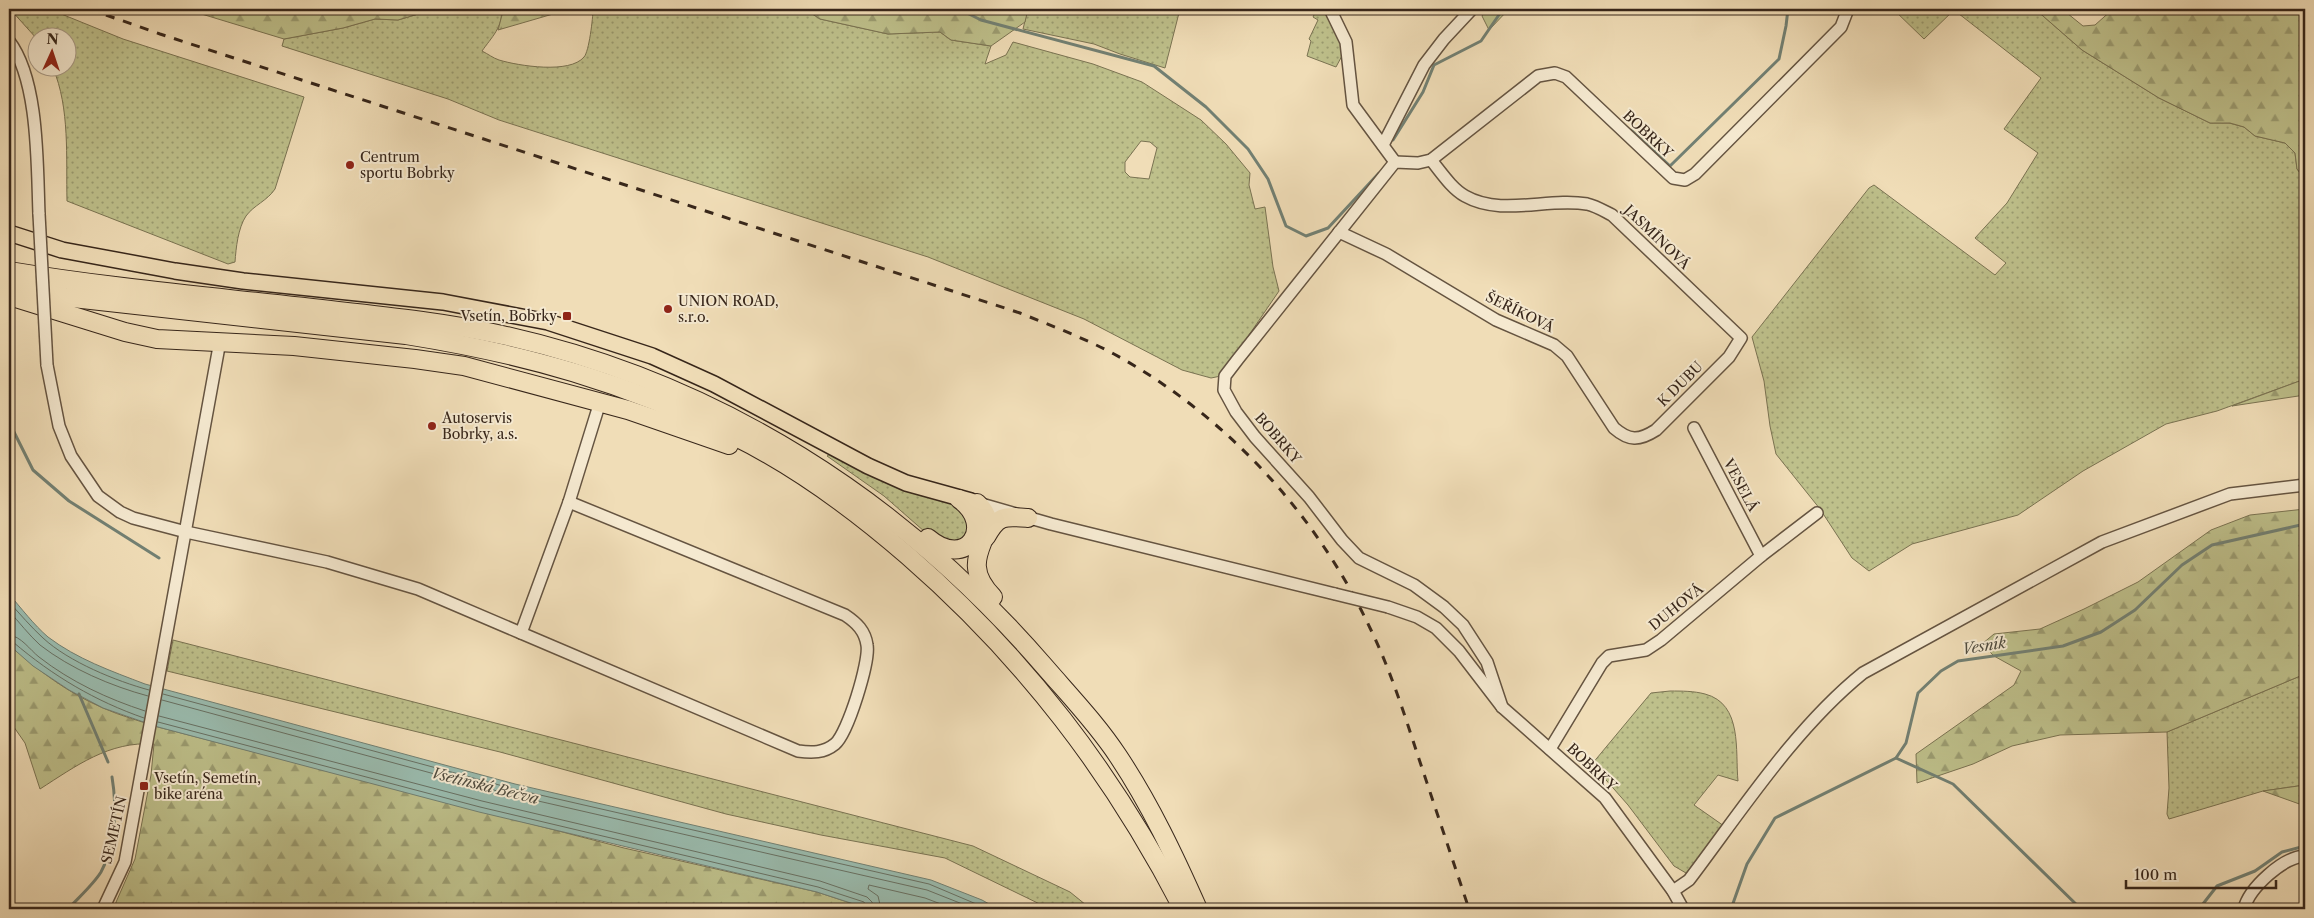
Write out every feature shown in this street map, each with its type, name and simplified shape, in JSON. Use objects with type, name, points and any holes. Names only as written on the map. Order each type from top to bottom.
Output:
[{"type":"highway","points":[[9,271],[131,289],[379,315],[464,327],[546,346],[637,375],[726,414],[795,451],[846,485],[937,557],[970,587],[1035,655],[1086,714]]},
{"type":"highway","points":[[9,286],[64,297],[406,335],[460,344],[550,364],[631,391],[735,437],[787,466],[874,526],[958,600],[1013,658],[1070,726],[1129,812],[1184,909]]},
{"type":"highway","points":[[9,296],[158,339],[294,346],[425,360],[515,378],[600,402],[694,432],[748,453],[874,526]]},
{"type":"highway","points":[[846,485],[894,510],[944,550],[954,551],[967,546],[975,533],[984,511]]},
{"type":"highway","points":[[958,499],[972,511],[984,511]]},
{"type":"highway","points":[[984,511],[988,524],[976,565],[980,582],[1043,652],[1112,748],[1141,794],[1198,909]]},
{"type":"highway","points":[[983,541],[998,520],[1007,517],[1028,518]]},
{"type":"main road","points":[[9,233],[62,250],[175,271],[243,281],[443,302],[548,322],[652,356],[714,384],[868,466],[906,483],[958,499]]},
{"type":"street","points":[[1330,9],[1346,42],[1353,105],[1395,162],[1418,163],[1431,160]]},
{"type":"street","points":[[1383,145],[1424,65],[1444,39],[1472,9]]},
{"type":"street","name":"BOBRKY","points":[[1431,160],[1538,76],[1555,73],[1566,78],[1673,178],[1684,180],[1695,174],[1842,27],[1848,9]]},
{"type":"street","points":[[9,41],[20,62],[32,110],[47,365],[52,396],[65,444],[88,484],[109,506],[133,518],[186,532],[327,562],[418,589],[798,751],[811,753],[825,750],[837,743],[844,731],[868,659],[868,646],[863,632],[855,622],[845,615],[569,502]]},
{"type":"street","name":"JASMÍNOVÁ","points":[[1431,160],[1452,185],[1464,195],[1477,202],[1512,206],[1569,202],[1589,204],[1612,214],[1741,338]]},
{"type":"street","name":"BOBRKY","points":[[1395,162],[1238,359],[1226,376],[1224,390],[1236,412],[1255,437],[1309,497],[1342,540],[1359,558],[1414,585],[1444,607],[1463,625],[1487,662],[1502,707]]},
{"type":"street","name":"ŠEŘÍKOVÁ","points":[[1339,232],[1394,258],[1496,320],[1554,345],[1567,356],[1614,428],[1632,439]]},
{"type":"street","name":"K DUBU","points":[[1632,439],[1647,436],[1656,430],[1728,357],[1741,338]]},
{"type":"street","name":"SEMETÍN","points":[[103,909],[125,862],[220,342]]},
{"type":"street","points":[[521,633],[569,502],[600,402]]},
{"type":"street","name":"VESELÁ","points":[[1694,428],[1761,556]]},
{"type":"street","points":[[1673,891],[1689,880],[1786,753],[1844,689],[1863,673],[2102,542],[2230,494],[2305,485]]},
{"type":"street","name":"BOBRKY","points":[[984,511],[1028,518],[1388,607],[1418,617],[1436,628],[1454,645],[1502,707],[1605,798],[1673,891],[1683,909]]},
{"type":"street","name":"DUHOVÁ","points":[[1550,749],[1602,663],[1609,656],[1646,650],[1661,640],[1761,556],[1817,513]]},
{"type":"street","points":[[2244,909],[2251,893],[2270,875],[2293,858],[2305,856]]},
{"type":"green space","points":[[10,9],[49,9],[123,39],[304,97],[275,189],[249,212],[243,221],[238,238],[235,262],[228,264],[67,201],[65,116],[56,78],[78,78],[78,28],[28,29]]},
{"type":"green space","points":[[185,9],[435,9],[398,20],[375,19],[343,28],[284,39]]},
{"type":"green space","points":[[435,9],[501,9],[499,26],[482,51],[499,60],[544,67],[568,65],[584,57],[589,42],[593,9],[805,9],[820,19],[888,34],[940,32],[951,40],[991,46],[985,64],[1006,55],[1013,42],[1093,64],[1142,82],[1201,120],[1226,144],[1250,173],[1249,185],[1255,209],[1265,207],[1273,267],[1279,291],[1221,376],[1211,378],[1182,370],[1084,319],[928,257],[499,120],[448,99],[282,46],[284,39],[343,28],[375,19],[398,20]],"holes":[[[1141,141],[1150,142],[1157,148],[1149,179],[1130,177],[1125,172],[1125,162]]]},
{"type":"green space","points":[[501,9],[554,9],[553,14],[498,30],[502,15]]},
{"type":"green space","points":[[805,9],[1028,9],[1025,22],[991,46],[951,40],[940,32],[888,34],[820,19]]},
{"type":"green space","points":[[1028,9],[1180,9],[1165,68],[1094,44],[1023,29]]},
{"type":"green space","points":[[1317,9],[1325,9],[1341,38],[1344,52],[1336,67],[1307,56],[1311,41],[1309,39],[1318,20],[1313,17]]},
{"type":"green space","points":[[1486,9],[1509,9],[1489,30],[1482,16]]},
{"type":"green space","points":[[1893,9],[2035,9],[2082,50],[2159,98],[2210,123],[2229,123],[2244,127],[2255,136],[2285,143],[2295,153],[2297,169],[2305,179],[2305,379],[2217,411],[2166,424],[2083,471],[2018,515],[1912,544],[1869,571],[1852,558],[1820,509],[1776,454],[1764,381],[1752,337],[1869,188],[1874,185],[1995,275],[2006,263],[1975,238],[2007,203],[2038,153],[2004,129],[2041,78],[1954,10],[1924,39]]},
{"type":"green space","points":[[2035,9],[2062,9],[2083,26],[2095,25],[2113,9],[2305,9],[2305,179],[2297,169],[2295,153],[2285,143],[2255,136],[2244,127],[2230,123],[2210,123],[2159,98],[2082,50]]},
{"type":"green space","points":[[2305,379],[2305,395],[2232,406]]},
{"type":"green space","points":[[830,454],[959,505],[972,524],[962,542],[933,539],[884,496],[827,456]]},
{"type":"green space","points":[[2305,509],[2305,674],[2167,732],[2060,735],[2012,746],[1973,764],[1917,783],[1916,754],[2014,685],[2021,671],[1994,656],[1982,644],[1994,634],[2040,629],[2084,609],[2138,582],[2211,530],[2250,515]]},
{"type":"green space","points":[[173,640],[973,846],[1070,892],[1091,909],[1050,909],[945,858],[821,835],[726,814],[500,752],[167,671]]},
{"type":"green space","points":[[9,644],[42,672],[77,695],[110,711],[158,727],[624,848],[817,892],[869,909],[113,909],[135,859],[151,775],[154,744],[138,744],[108,751],[80,764],[40,789],[25,743],[9,720]]},
{"type":"green space","points":[[2305,674],[2305,785],[2263,791],[2169,819],[2167,814],[2169,788],[2167,732]]},
{"type":"green space","points":[[1670,691],[1701,693],[1717,699],[1726,708],[1735,730],[1738,781],[1718,775],[1694,805],[1724,826],[1692,869],[1686,873],[1674,866],[1628,805],[1592,764],[1651,693]]},
{"type":"green space","points":[[2305,785],[2305,806],[2263,791]]},
{"type":"water","name":"Vsetínská Bečva","points":[[9,594],[38,627],[59,645],[95,664],[145,684],[515,784],[931,880],[982,900],[998,909],[869,909],[817,892],[479,812],[158,727],[103,708],[69,690],[33,666],[9,645]]},
{"type":"waterway","points":[[959,9],[981,20],[1154,66],[1206,107],[1248,149],[1268,179],[1286,226],[1306,236],[1328,228],[1379,173]]},
{"type":"waterway","points":[[1393,140],[1423,92],[1434,65],[1481,41],[1503,9]]},
{"type":"waterway","points":[[1631,130],[1670,166],[1779,59],[1788,9]]},
{"type":"waterway","points":[[9,422],[33,470],[69,501],[159,558]]},
{"type":"waterway","name":"Vesník","points":[[1731,909],[1747,864],[1775,818],[1896,758],[1906,743],[1918,693],[1941,671],[1958,661],[2063,646],[2101,632],[2135,610],[2182,565],[2212,545],[2305,524]]},
{"type":"waterway","points":[[79,694],[108,762]]},
{"type":"waterway","points":[[1896,758],[1953,784],[2081,909]]},
{"type":"waterway","points":[[68,909],[94,882],[101,872],[110,850],[115,813],[112,777]]},
{"type":"waterway","points":[[2199,909],[2217,886],[2255,871],[2282,852],[2305,846]]},
{"type":"railway","points":[[89,9],[160,34],[1020,313],[1103,348],[1155,379],[1193,406],[1230,437],[1263,471],[1295,507],[1323,545],[1348,586],[1370,628],[1390,675],[1469,909]]},
{"type":"place","name":"Centrum sportu Bobrky","points":[[350,165]]},
{"type":"place","name":"UNION ROAD, s.r.o.","points":[[668,309]]},
{"type":"place","name":"Vsetín, Bobrky","points":[[567,316]]},
{"type":"place","name":"Autoservis Bobrky, a.s.","points":[[432,426]]},
{"type":"place","name":"Vsetín, Semetín, bike aréna","points":[[144,786]]}]
